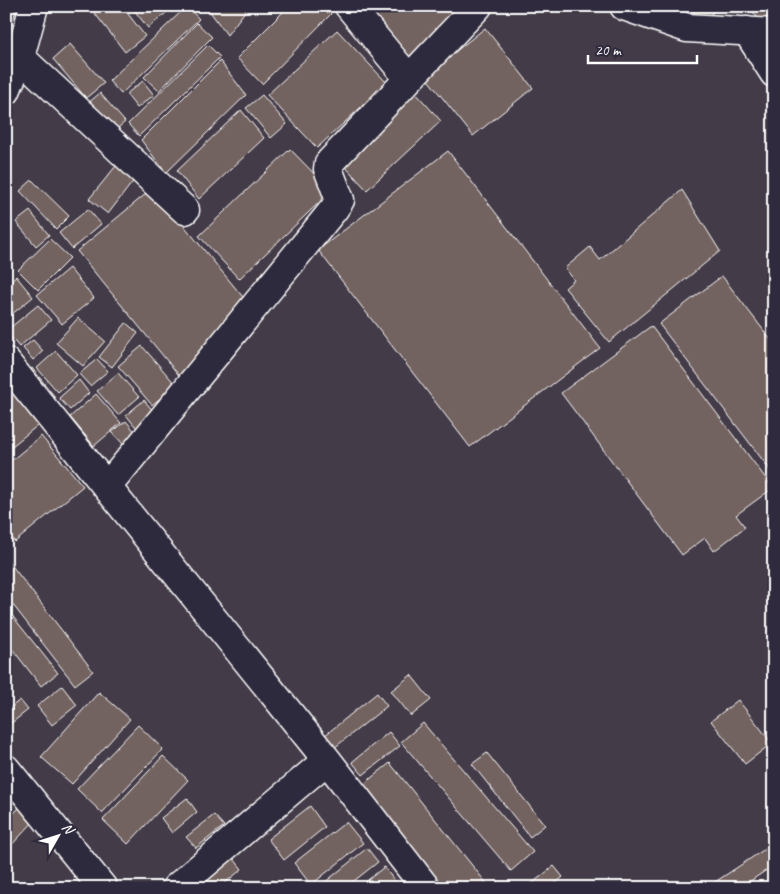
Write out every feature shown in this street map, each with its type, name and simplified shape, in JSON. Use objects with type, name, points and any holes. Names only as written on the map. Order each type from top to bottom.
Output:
[{"type":"street","points":[[6,91],[20,58],[34,6]]},
{"type":"street","points":[[349,6],[410,79]]},
{"type":"street","points":[[107,487],[334,209],[340,200],[328,169],[329,162],[478,6]]},
{"type":"street","points":[[624,6],[687,28],[760,32],[774,73]]},
{"type":"street","points":[[20,58],[185,210]]},
{"type":"street","points":[[6,362],[327,760],[426,888]]},
{"type":"street","points":[[176,888],[327,760]]},
{"type":"street","points":[[6,769],[103,888]]},
{"type":"building","points":[[6,6],[18,6],[6,37]]},
{"type":"building","points":[[89,6],[122,6],[145,36],[125,52]]},
{"type":"building","points":[[131,6],[170,6],[172,8],[148,28]]},
{"type":"building","points":[[187,6],[199,19],[121,94],[109,81]]},
{"type":"building","points":[[206,6],[249,6],[227,35]]},
{"type":"building","points":[[289,6],[323,6],[331,14],[262,84],[237,58]]},
{"type":"building","points":[[364,6],[458,6],[411,60]]},
{"type":"building","points":[[688,6],[719,6],[703,22]]},
{"type":"building","points":[[748,6],[774,6],[774,13],[761,22]]},
{"type":"building","points":[[197,23],[212,37],[159,91],[144,77]]},
{"type":"building","points":[[485,28],[533,88],[473,136],[425,76]]},
{"type":"building","points":[[337,30],[387,83],[317,148],[267,95]]},
{"type":"building","points":[[70,44],[104,83],[86,98],[53,59]]},
{"type":"building","points":[[208,45],[220,57],[139,136],[128,124]]},
{"type":"building","points":[[220,61],[246,95],[166,173],[141,140]]},
{"type":"building","points":[[143,81],[154,95],[137,108],[126,94]]},
{"type":"building","points":[[414,91],[441,121],[367,190],[339,160]]},
{"type":"building","points":[[100,93],[125,122],[112,133],[87,104]]},
{"type":"building","points":[[262,95],[287,124],[271,138],[246,108]]},
{"type":"building","points":[[241,110],[264,138],[199,199],[177,171]]},
{"type":"building","points":[[290,149],[331,191],[239,279],[199,236]]},
{"type":"building","points":[[448,151],[600,348],[470,447],[318,250]]},
{"type":"building","points":[[120,161],[138,175],[108,214],[89,199]]},
{"type":"building","points":[[32,180],[69,216],[56,229],[20,191]]},
{"type":"building","points":[[153,188],[247,302],[182,379],[77,251]]},
{"type":"building","points":[[682,190],[720,251],[609,342],[565,288],[574,280],[565,268],[590,247],[600,260]]},
{"type":"building","points":[[88,209],[101,224],[72,249],[59,233]]},
{"type":"building","points":[[30,211],[49,235],[36,246],[16,222]]},
{"type":"building","points":[[50,239],[70,258],[38,290],[18,270]]},
{"type":"building","points":[[69,268],[94,298],[62,324],[37,295]]},
{"type":"building","points":[[16,276],[33,297],[6,319],[6,284]]},
{"type":"building","points":[[722,276],[774,344],[774,475],[659,324]]},
{"type":"building","points":[[38,305],[51,320],[19,347],[6,331]]},
{"type":"building","points":[[78,318],[105,341],[83,366],[56,343]]},
{"type":"building","points":[[126,323],[138,333],[112,367],[99,357]]},
{"type":"building","points":[[651,326],[773,488],[736,515],[745,527],[714,551],[705,538],[682,555],[561,393]]},
{"type":"building","points":[[33,340],[43,351],[33,360],[23,348]]},
{"type":"building","points":[[142,346],[176,385],[152,405],[118,366]]},
{"type":"building","points":[[56,351],[77,375],[58,392],[37,368]]},
{"type":"building","points":[[97,359],[108,371],[90,386],[79,374]]},
{"type":"building","points":[[32,368],[55,397],[46,404],[23,375]]},
{"type":"building","points":[[118,373],[139,397],[118,415],[97,391]]},
{"type":"building","points":[[6,377],[43,421],[6,451]]},
{"type":"building","points":[[79,380],[89,393],[70,410],[59,398]]},
{"type":"building","points":[[96,394],[121,423],[94,446],[70,417]]},
{"type":"building","points":[[144,400],[158,417],[140,432],[126,415]]},
{"type":"building","points":[[126,421],[136,433],[123,444],[112,432]]},
{"type":"building","points":[[41,436],[83,486],[15,542],[6,531],[6,465]]},
{"type":"building","points":[[6,558],[93,671],[75,685],[6,596]]},
{"type":"building","points":[[6,608],[58,673],[41,686],[6,641]]},
{"type":"building","points":[[411,675],[431,700],[411,716],[391,691]]},
{"type":"building","points":[[62,686],[77,705],[52,725],[37,706]]},
{"type":"building","points":[[99,692],[130,719],[72,784],[41,757]]},
{"type":"building","points":[[377,693],[387,706],[334,748],[324,736]]},
{"type":"building","points":[[20,700],[28,710],[9,725],[6,721],[6,711]]},
{"type":"building","points":[[738,700],[772,743],[745,764],[711,721]]},
{"type":"building","points":[[423,723],[533,852],[511,871],[401,742]]},
{"type":"building","points":[[138,725],[163,749],[102,813],[77,789]]},
{"type":"building","points":[[389,732],[400,746],[363,775],[352,762]]},
{"type":"building","points":[[487,753],[545,825],[530,837],[472,764]]},
{"type":"building","points":[[163,756],[188,780],[128,844],[103,820]]},
{"type":"building","points":[[390,763],[487,884],[482,888],[443,888],[361,786]]},
{"type":"building","points":[[6,788],[19,797],[6,811]]},
{"type":"building","points":[[187,798],[197,812],[172,833],[161,818]]},
{"type":"building","points":[[22,805],[36,819],[6,851],[6,821]]},
{"type":"building","points":[[310,806],[325,827],[284,860],[268,839]]},
{"type":"building","points":[[214,815],[224,826],[196,848],[186,837]]},
{"type":"building","points":[[346,822],[363,843],[311,885],[294,863]]},
{"type":"building","points":[[774,843],[774,865],[740,888],[706,888]]},
{"type":"building","points":[[367,848],[378,862],[345,888],[318,888]]},
{"type":"building","points":[[230,854],[242,869],[219,888],[193,888]]},
{"type":"building","points":[[554,866],[563,877],[550,888],[532,888],[530,885]]},
{"type":"building","points":[[384,867],[400,888],[358,888]]},
{"type":"building","points":[[246,880],[252,888],[235,888]]},
{"type":"building","points":[[273,880],[279,888],[264,888]]}]
